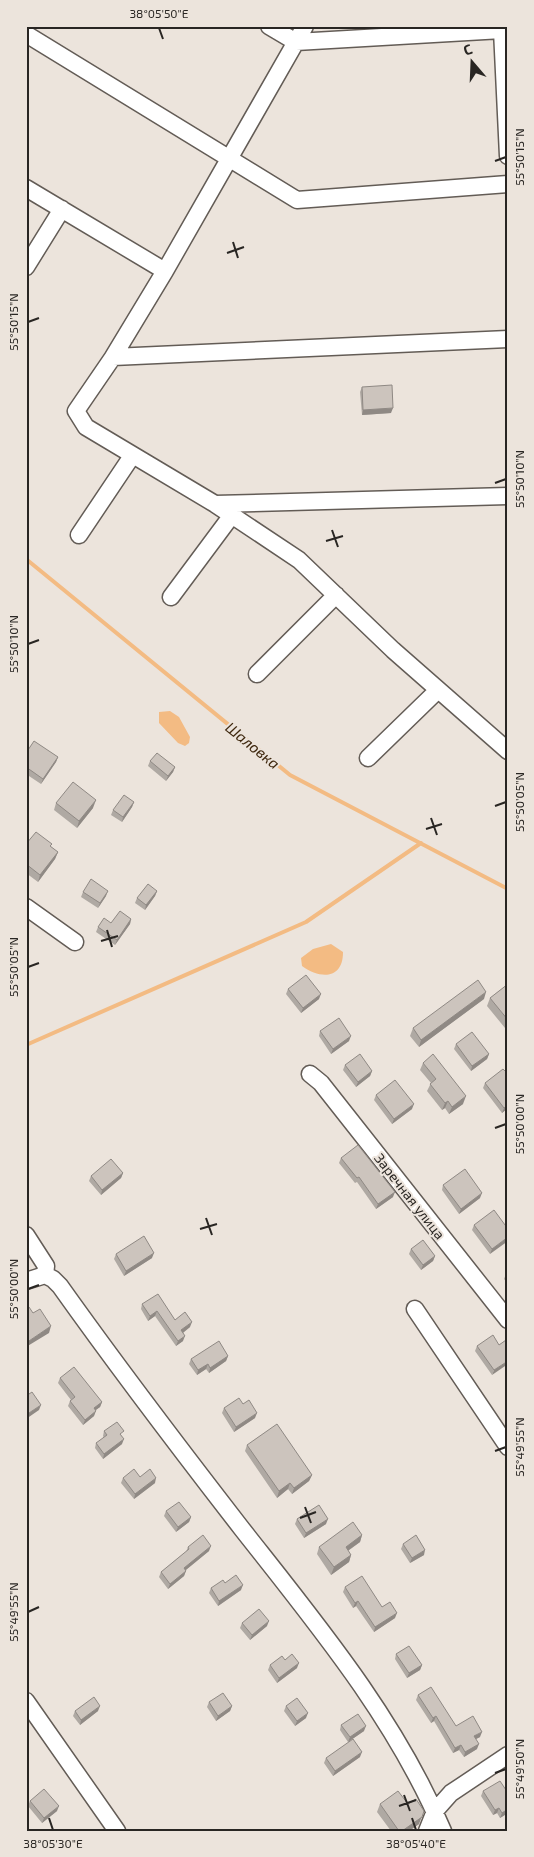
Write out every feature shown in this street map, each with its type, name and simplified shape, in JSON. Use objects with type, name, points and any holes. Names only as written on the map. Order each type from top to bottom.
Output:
[{"type":"street","points":[[269,26],[296,42],[502,28],[508,156]]},
{"type":"street","points":[[306,26],[165,271],[113,357],[76,411],[86,427],[215,504],[300,560],[438,690],[508,751]]},
{"type":"street","points":[[26,34],[230,157],[296,200],[508,184]]},
{"type":"street","points":[[26,188],[165,271]]},
{"type":"street","points":[[26,267],[62,209]]},
{"type":"street","points":[[113,357],[508,339]]},
{"type":"street","points":[[79,535],[132,456]]},
{"type":"street","points":[[215,504],[508,496]]},
{"type":"street","points":[[171,597],[232,515]]},
{"type":"street","points":[[257,674],[336,595]]},
{"type":"street","points":[[368,758],[438,690]]},
{"type":"street","points":[[26,906],[75,942]]},
{"type":"street","name":"Заречная улица","points":[[310,1074],[321,1083],[508,1320]]},
{"type":"street","points":[[26,1235],[46,1266],[45,1275]]},
{"type":"street","points":[[26,1281],[45,1275],[53,1279],[60,1286],[123,1373],[331,1642],[398,1745],[435,1811],[443,1831]]},
{"type":"street","points":[[415,1309],[508,1447]]},
{"type":"street","points":[[26,1701],[117,1831]]},
{"type":"street","points":[[427,1831],[435,1811],[451,1793],[508,1755]]},
{"type":"shaded area","points":[[170,711],[179,717],[190,737],[189,743],[185,746],[178,743],[159,723],[159,712]]},
{"type":"shaded area","points":[[331,944],[343,952],[342,961],[335,972],[323,975],[302,966],[301,958],[313,949]]},
{"type":"building","points":[[392,385],[393,408],[363,410],[362,387]]},
{"type":"building","points":[[34,741],[58,757],[43,779],[26,767],[26,753]]},
{"type":"building","points":[[157,753],[175,767],[168,776],[150,761]]},
{"type":"building","points":[[73,782],[96,800],[79,821],[56,803]]},
{"type":"building","points":[[124,795],[134,802],[123,817],[113,810]]},
{"type":"building","points":[[36,832],[52,844],[50,846],[58,852],[40,875],[26,864],[26,844]]},
{"type":"building","points":[[91,879],[108,891],[100,903],[83,892]]},
{"type":"building","points":[[148,884],[157,891],[146,905],[137,898]]},
{"type":"building","points":[[120,911],[131,919],[117,940],[98,927],[104,918],[111,923]]},
{"type":"building","points":[[306,975],[321,994],[303,1008],[288,989]]},
{"type":"building","points":[[478,980],[486,992],[421,1040],[413,1028]]},
{"type":"building","points":[[508,984],[508,1020],[490,998]]},
{"type":"building","points":[[339,1018],[351,1036],[333,1049],[320,1031]]},
{"type":"building","points":[[472,1032],[489,1054],[472,1066],[456,1044]]},
{"type":"building","points":[[360,1054],[372,1071],[358,1082],[345,1065]]},
{"type":"building","points":[[433,1054],[466,1096],[452,1107],[448,1101],[445,1103],[430,1084],[436,1079],[423,1063]]},
{"type":"building","points":[[503,1069],[508,1074],[508,1105],[504,1108],[485,1083]]},
{"type":"building","points":[[395,1080],[414,1104],[394,1119],[376,1095]]},
{"type":"building","points":[[358,1145],[395,1192],[378,1204],[359,1177],[357,1178],[341,1158]]},
{"type":"building","points":[[111,1159],[123,1173],[102,1190],[91,1176]]},
{"type":"building","points":[[465,1169],[482,1193],[461,1209],[443,1185]]},
{"type":"building","points":[[494,1210],[508,1229],[508,1237],[492,1249],[474,1225]]},
{"type":"building","points":[[144,1236],[154,1253],[126,1271],[116,1254]]},
{"type":"building","points":[[423,1240],[435,1256],[423,1265],[411,1249]]},
{"type":"building","points":[[158,1294],[175,1320],[185,1312],[192,1322],[181,1330],[185,1336],[178,1341],[157,1311],[150,1316],[142,1304]]},
{"type":"building","points":[[29,1307],[33,1313],[40,1309],[51,1326],[26,1343],[26,1309]]},
{"type":"building","points":[[493,1335],[499,1345],[506,1340],[508,1343],[508,1361],[494,1370],[477,1346]]},
{"type":"building","points":[[219,1341],[228,1356],[210,1368],[208,1364],[198,1370],[191,1359]]},
{"type":"building","points":[[74,1367],[102,1402],[94,1408],[96,1411],[85,1420],[70,1401],[75,1397],[60,1378]]},
{"type":"building","points":[[32,1392],[41,1405],[26,1415],[26,1396]]},
{"type":"building","points":[[239,1398],[243,1404],[249,1400],[257,1413],[236,1427],[224,1408]]},
{"type":"building","points":[[117,1422],[124,1431],[120,1434],[124,1439],[104,1454],[96,1443],[107,1435],[104,1431]]},
{"type":"building","points":[[277,1424],[312,1475],[294,1488],[290,1483],[279,1491],[247,1445]]},
{"type":"building","points":[[134,1469],[140,1477],[150,1469],[156,1478],[135,1494],[123,1478]]},
{"type":"building","points":[[179,1502],[191,1517],[178,1527],[166,1511]]},
{"type":"building","points":[[319,1505],[328,1519],[306,1533],[297,1519]]},
{"type":"building","points":[[353,1522],[362,1535],[346,1547],[351,1555],[334,1567],[319,1547]]},
{"type":"building","points":[[203,1535],[211,1546],[184,1568],[186,1571],[170,1584],[161,1572]]},
{"type":"building","points":[[416,1535],[425,1550],[412,1558],[403,1544]]},
{"type":"building","points":[[236,1575],[243,1585],[219,1601],[211,1588],[223,1580],[225,1583]]},
{"type":"building","points":[[362,1576],[382,1607],[390,1602],[397,1613],[375,1627],[358,1601],[355,1603],[345,1587]]},
{"type":"building","points":[[259,1609],[269,1621],[252,1635],[242,1623]]},
{"type":"building","points":[[409,1646],[422,1665],[409,1673],[396,1654]]},
{"type":"building","points":[[292,1654],[299,1663],[279,1678],[270,1665],[282,1656],[285,1660]]},
{"type":"building","points":[[431,1687],[456,1726],[473,1716],[482,1732],[474,1736],[479,1744],[465,1752],[461,1745],[455,1748],[436,1716],[433,1718],[418,1695]]},
{"type":"building","points":[[223,1693],[232,1706],[218,1716],[209,1702]]},
{"type":"building","points":[[94,1697],[100,1706],[81,1720],[75,1711]]},
{"type":"building","points":[[297,1698],[308,1713],[297,1721],[286,1706]]},
{"type":"building","points":[[358,1714],[366,1726],[350,1737],[341,1725]]},
{"type":"building","points":[[353,1739],[362,1752],[335,1771],[326,1758]]},
{"type":"building","points":[[500,1781],[508,1793],[508,1809],[502,1813],[499,1808],[495,1810],[483,1791]]},
{"type":"building","points":[[44,1789],[59,1806],[44,1818],[30,1801]]},
{"type":"building","points":[[398,1791],[408,1804],[416,1799],[424,1811],[422,1817],[402,1831],[399,1831],[380,1804]]},
{"type":"waterway","name":"Шаловка","points":[[26,559],[290,775],[508,889]]},
{"type":"waterway","points":[[26,1045],[306,922],[421,843]]}]
